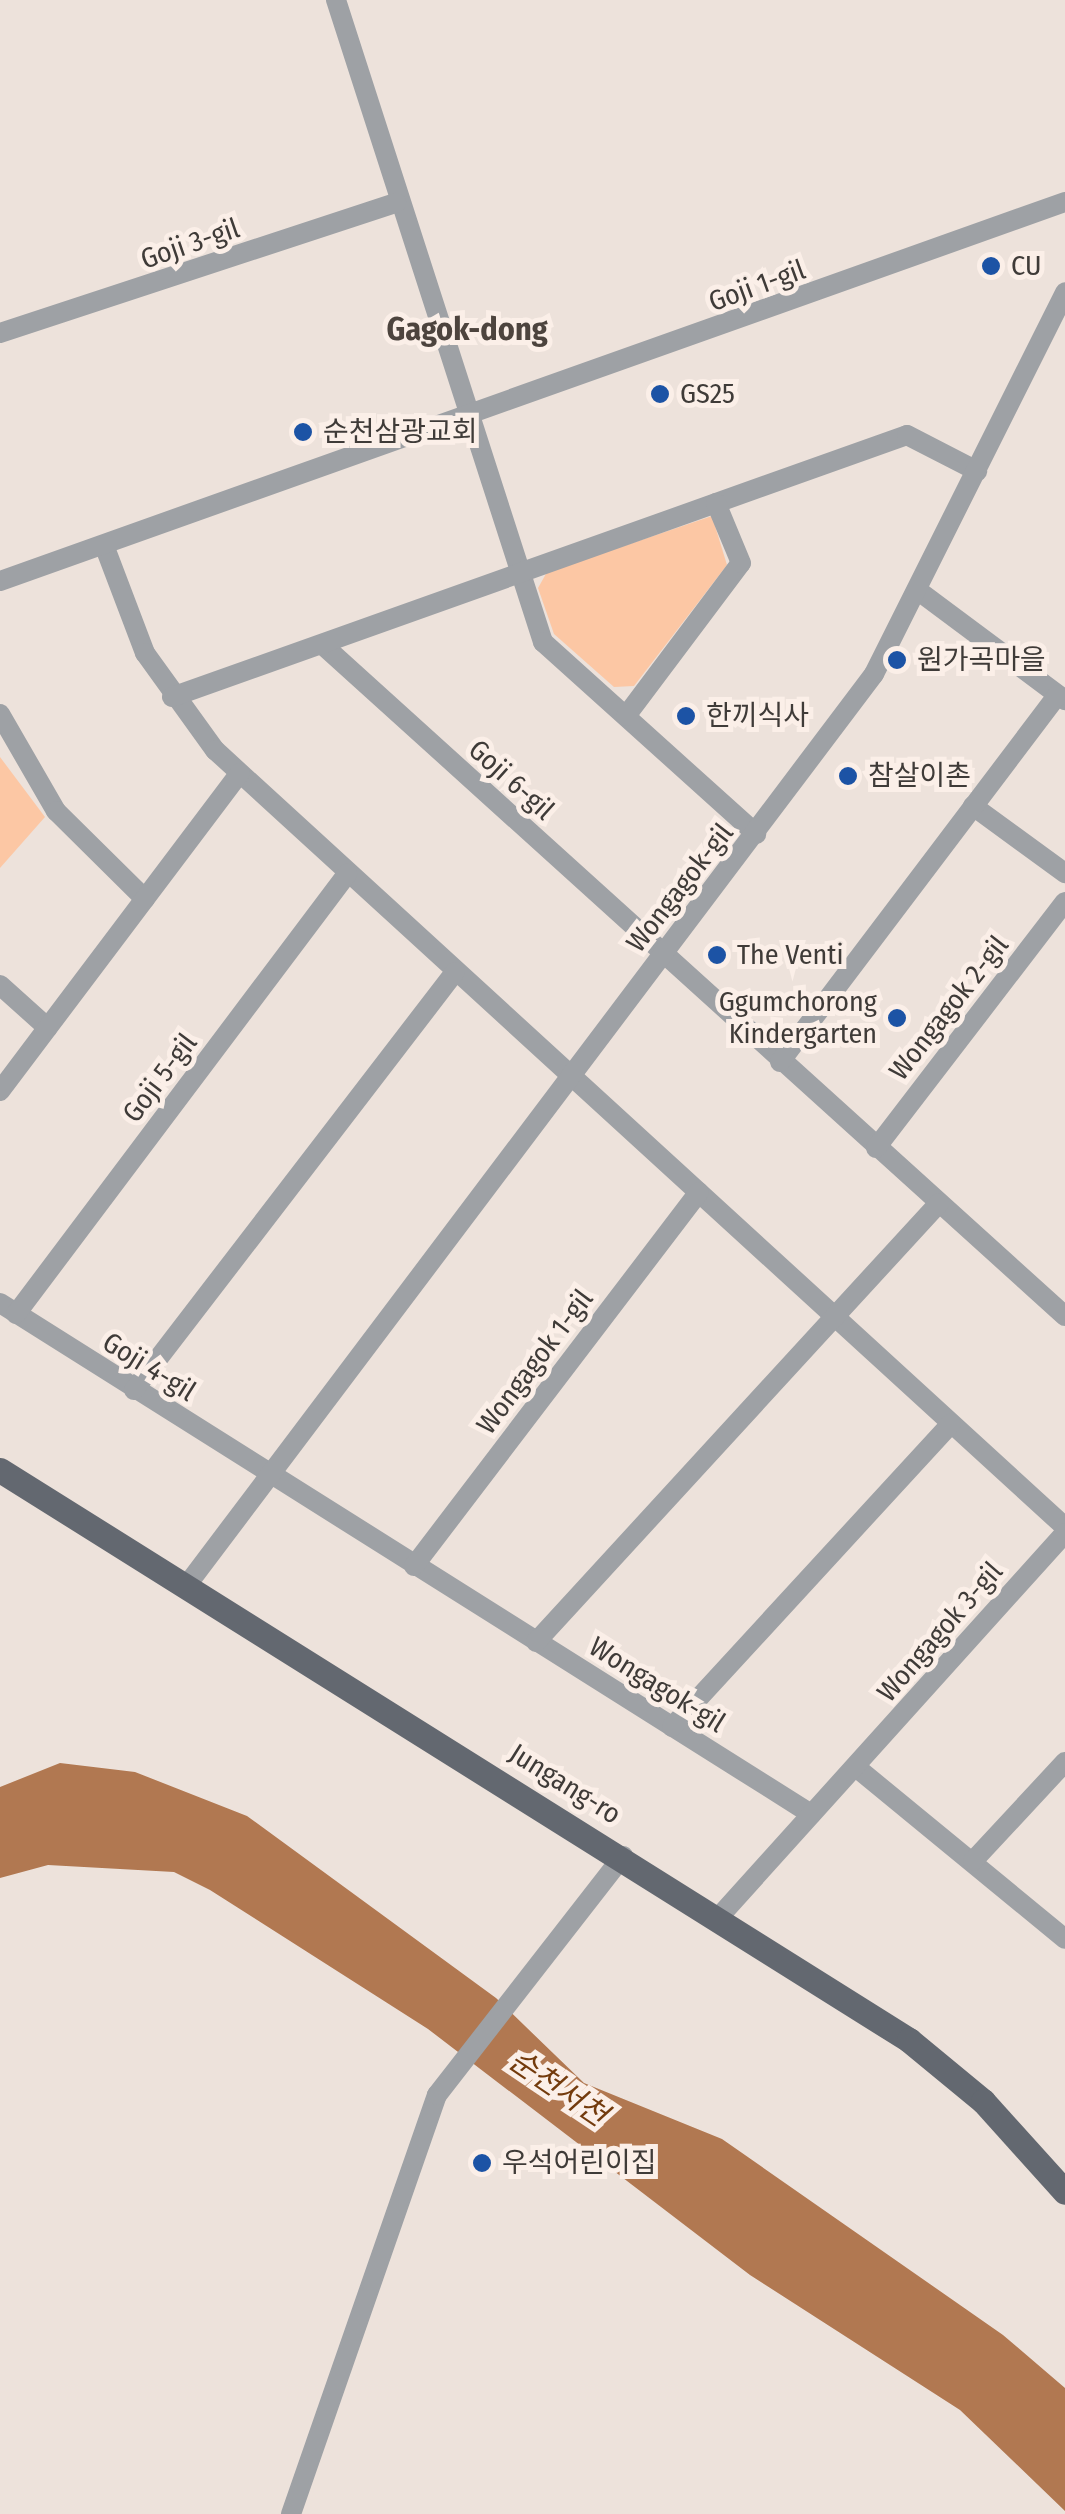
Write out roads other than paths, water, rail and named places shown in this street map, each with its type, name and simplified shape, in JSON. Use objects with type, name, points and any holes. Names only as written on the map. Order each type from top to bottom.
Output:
[{"type":"main road","name":"Jungang-ro","points":[[0,1470],[623,1856],[908,2040],[983,2101],[1065,2192]]},
{"type":"street","points":[[334,4],[464,415],[543,642],[756,834]]},
{"type":"street","name":"Goji 1-gil","points":[[0,582],[1065,202]]},
{"type":"street","name":"Goji 3-gil","points":[[0,334],[396,203]]},
{"type":"street","name":"Wongagok-gil","points":[[187,1586],[874,674],[920,592],[1065,292]]},
{"type":"street","points":[[172,696],[324,646],[908,435],[977,470]]},
{"type":"street","points":[[626,716],[741,563],[716,503]]},
{"type":"street","points":[[104,545],[172,696],[240,774],[572,1074],[1065,1530]]},
{"type":"street","points":[[780,1062],[1062,697],[920,592]]},
{"type":"street","name":"Goji 6-gil","points":[[324,646],[662,954]]},
{"type":"street","points":[[2,726],[56,811],[146,899]]},
{"type":"street","points":[[0,1092],[240,774]]},
{"type":"street","points":[[974,806],[1065,873]]},
{"type":"street","name":"Goji 5-gil","points":[[8,1309],[348,874]]},
{"type":"street","name":"Wongagok 2-gil","points":[[876,1148],[1065,902]]},
{"type":"street","points":[[662,954],[1065,1316]]},
{"type":"street","points":[[134,1390],[455,972]]},
{"type":"street","points":[[0,985],[48,1028]]},
{"type":"street","name":"Wongagok 1-gil","points":[[414,1566],[699,1192]]},
{"type":"street","points":[[536,1642],[940,1204]]},
{"type":"street","name":"Goji 4-gil","points":[[8,1309],[270,1476]]},
{"type":"street","points":[[672,1728],[951,1424]]},
{"type":"street","name":"Wongagok-gil","points":[[270,1476],[811,1814]]},
{"type":"street","name":"Wongagok 3-gil","points":[[718,1918],[857,1768],[1065,1530]]},
{"type":"street","points":[[973,1861],[1065,1762]]},
{"type":"street","points":[[857,1768],[1065,1939]]},
{"type":"street","points":[[291,2514],[438,2095],[524,1978],[623,1856]]},
{"type":"water","name":"순천서천","points":[[60,1763],[135,1772],[247,1816],[496,1998],[584,2083],[722,2139],[1003,2335],[1065,2388],[1065,2511],[960,2410],[750,2275],[428,2029],[210,1890],[174,1872],[48,1865],[0,1878],[0,1787]]},
{"type":"place","name":"CU","points":[[991,266]]},
{"type":"place","name":"GS25","points":[[660,394]]},
{"type":"place","name":"순천삼광교회","points":[[303,432]]},
{"type":"place","name":"원가곡마을","points":[[897,660]]},
{"type":"place","name":"한끼식사","points":[[686,716]]},
{"type":"place","name":"참살이촌","points":[[848,776]]},
{"type":"place","name":"The Venti","points":[[717,955]]},
{"type":"place","name":"Ggumchorong Kindergarten","points":[[897,1018]]},
{"type":"place","name":"우석어린이집","points":[[482,2163]]},
{"type":"district","name":"Gagok-dong","points":[[467,329]]}]
